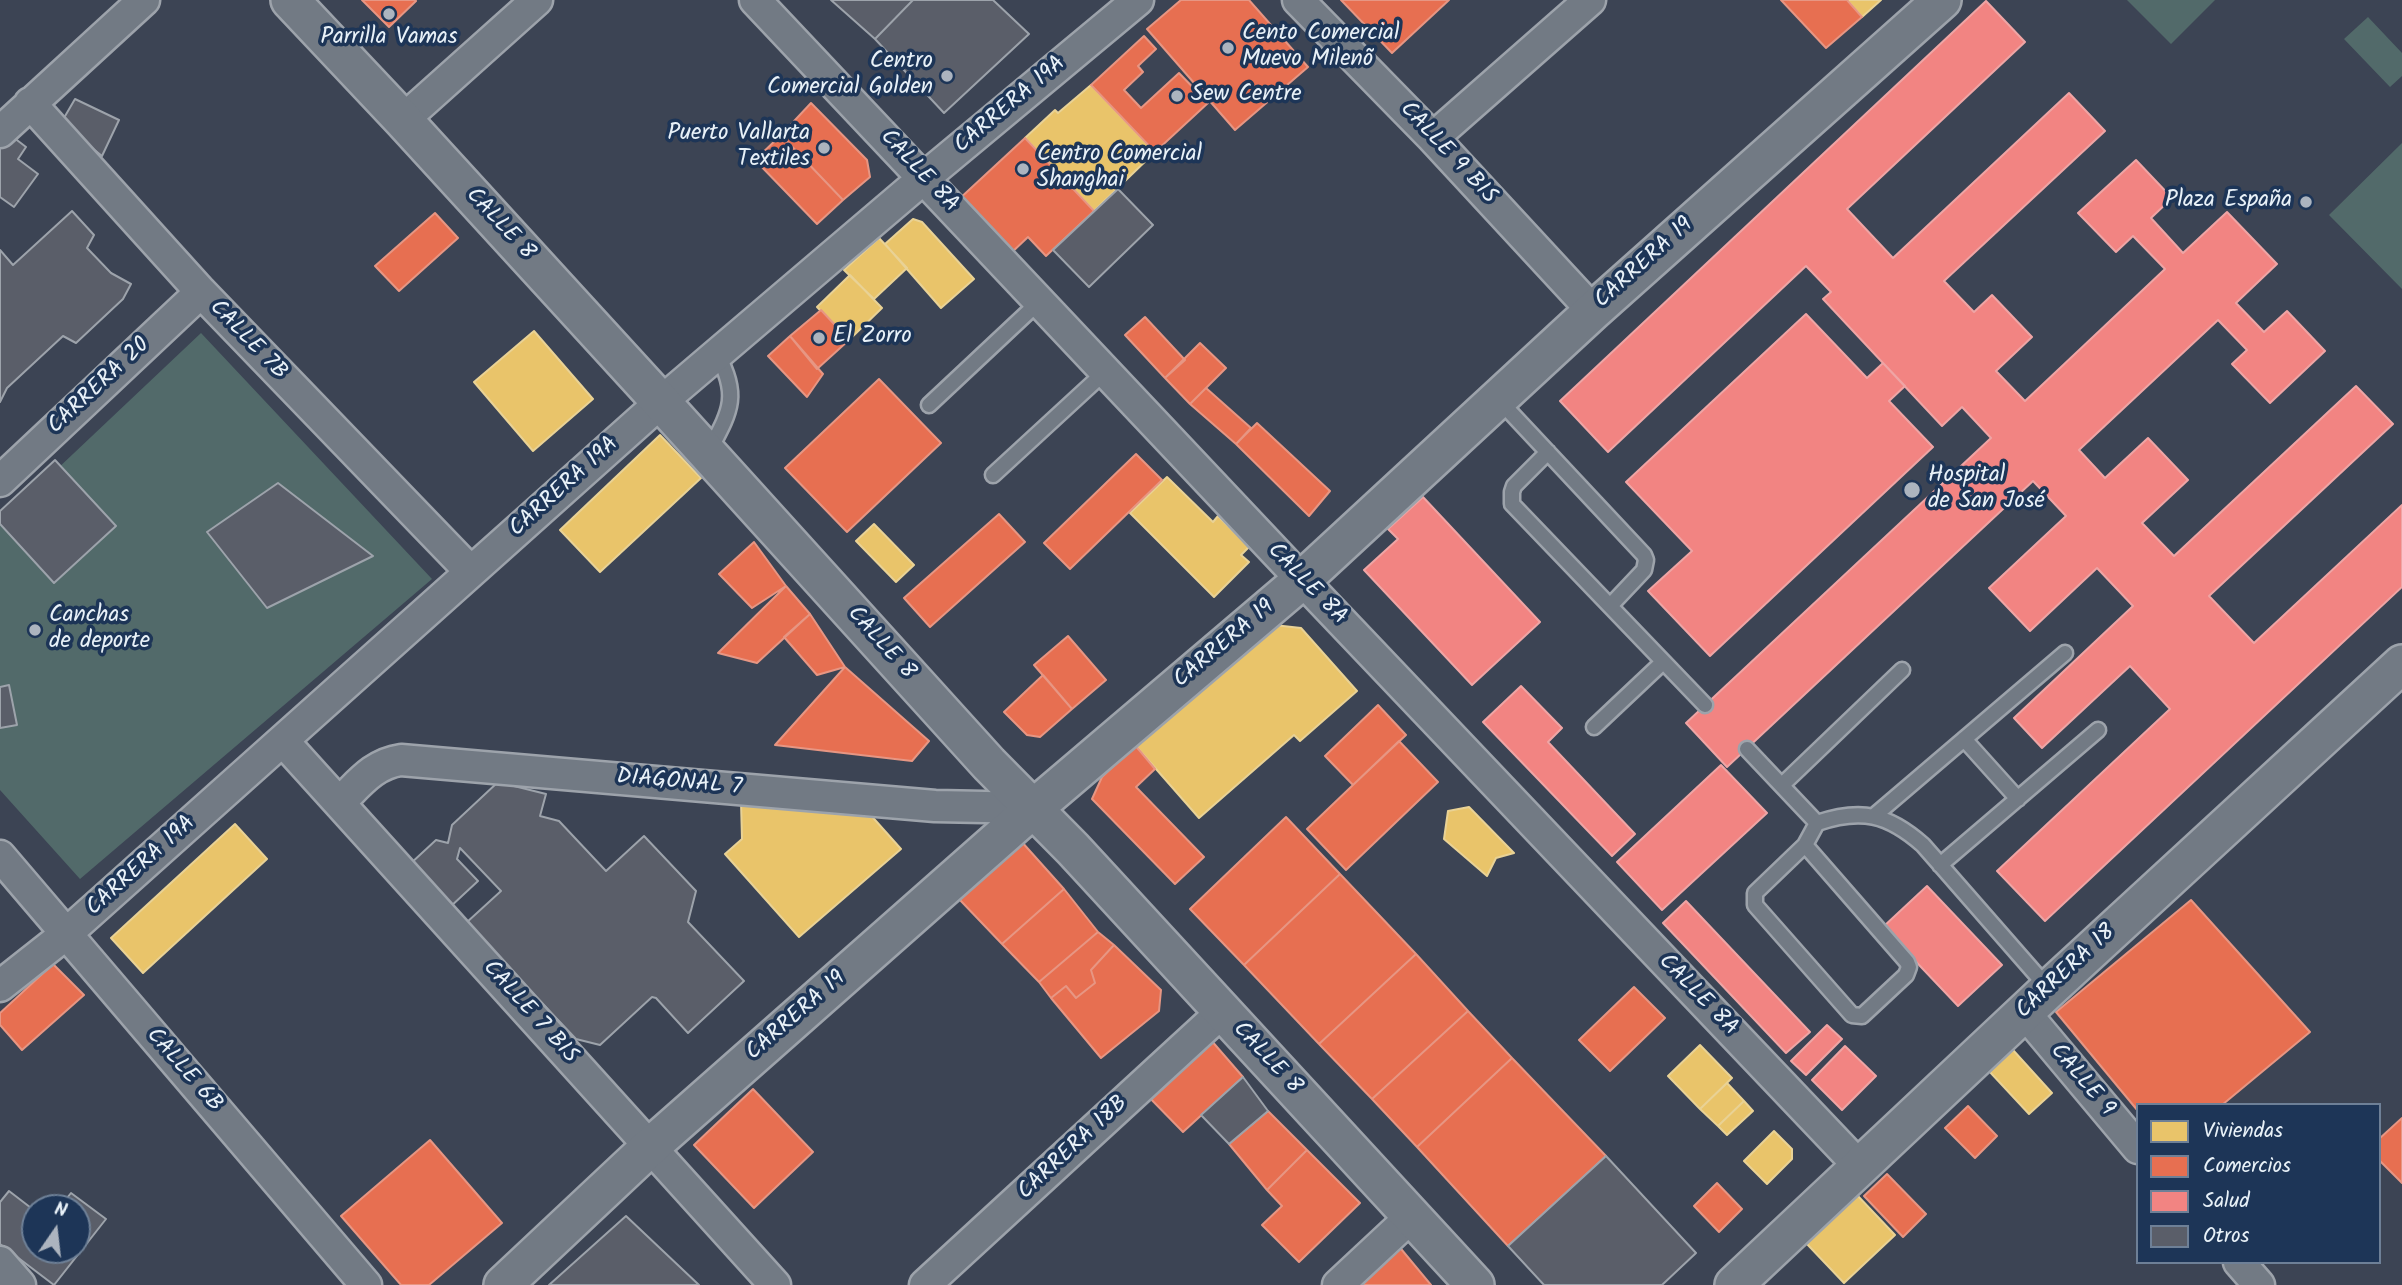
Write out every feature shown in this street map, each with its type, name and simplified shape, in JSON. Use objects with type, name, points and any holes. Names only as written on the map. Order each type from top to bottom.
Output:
[{"type":"street","points":[[0,132],[144,0]]},
{"type":"street","name":"CALLE 8","points":[[290,0],[662,402],[989,764],[1034,808],[1475,1285]]},
{"type":"street","points":[[403,120],[537,0]]},
{"type":"street","name":"CALLE 8A","points":[[755,0],[1860,1167]]},
{"type":"street","name":"CARRERA 19A","points":[[0,986],[66,934],[717,354],[1138,0]]},
{"type":"street","name":"CALLE 9 BIS","points":[[1298,0],[1433,138],[1593,311]]},
{"type":"street","points":[[1433,138],[1590,0]]},
{"type":"street","name":"CARRERA 19","points":[[503,1285],[650,1147],[1034,808],[1302,580],[1593,311],[1942,0]]},
{"type":"street","name":"CALLE 7B","points":[[30,103],[201,292],[471,572]]},
{"type":"street","name":"CARRERA 20","points":[[0,481],[201,292]]},
{"type":"street","name":"CARRERA 18","points":[[1734,1285],[2402,664]]},
{"type":"street","name":"CALLE 7 BIS","points":[[283,741],[775,1285]]},
{"type":"street","name":"DIAGONAL 7","points":[[339,803],[374,770],[385,763],[401,760],[935,806],[1034,808]]},
{"type":"street","name":"CALLE 6B","points":[[0,856],[366,1285]]},
{"type":"street","name":"CALLE 9","points":[[2037,1001],[2136,1145]]},
{"type":"street","name":"CARRERA 18B","points":[[925,1285],[1222,1012]]},
{"type":"street","points":[[1338,1285],[1413,1215]]},
{"type":"street","points":[[0,1262],[20,1285]]},
{"type":"street","points":[[2241,1264],[2259,1285]]},
{"type":"lane","points":[[929,405],[1040,300]]},
{"type":"lane","points":[[708,453],[724,422],[732,394],[727,373],[717,354]]},
{"type":"lane","points":[[993,475],[1105,371]]},
{"type":"lane","points":[[1497,399],[1646,560],[1644,569],[1610,606]]},
{"type":"lane","points":[[1548,452],[1514,486],[1512,504],[1705,705]]},
{"type":"lane","points":[[1874,816],[2065,653]]},
{"type":"lane","points":[[1594,727],[1663,662]]},
{"type":"lane","points":[[1782,785],[1902,670]]},
{"type":"lane","points":[[1940,865],[2098,730]]},
{"type":"lane","points":[[1964,739],[2018,799]]},
{"type":"lane","points":[[1747,749],[1817,823]]},
{"type":"lane","points":[[1805,845],[1909,967],[1906,975],[1866,1015],[1852,1015],[1755,905],[1755,893],[1805,845],[1817,823],[1846,815],[1874,816],[1892,822],[1910,834],[1940,865],[2037,1001]]},
{"type":"green space","points":[[2127,0],[2215,0],[2171,44]]},
{"type":"green space","points":[[2368,17],[2402,53],[2402,76],[2390,87],[2344,39]]},
{"type":"green space","points":[[2402,143],[2402,289],[2329,215]]},
{"type":"green space","points":[[201,333],[432,579],[80,879],[0,790],[0,523]]},
{"type":"building: Viviendas","points":[[1847,0],[1881,0],[1862,17]]},
{"type":"building: Viviendas","points":[[1091,85],[1155,152],[1094,211],[1025,138],[1055,110],[1058,113]]},
{"type":"building: Viviendas","points":[[913,219],[922,222],[974,279],[941,308],[885,244]]},
{"type":"building: Viviendas","points":[[879,238],[907,268],[874,299],[844,270]]},
{"type":"building: Viviendas","points":[[850,275],[882,308],[849,340],[817,307]]},
{"type":"building: Viviendas","points":[[534,331],[593,399],[533,451],[474,382]]},
{"type":"building: Viviendas","points":[[660,435],[701,478],[600,572],[560,530]]},
{"type":"building: Viviendas","points":[[1167,477],[1213,522],[1218,516],[1249,547],[1241,555],[1249,562],[1214,597],[1130,513]]},
{"type":"building: Viviendas","points":[[874,524],[914,565],[896,582],[856,541]]},
{"type":"building: Viviendas","points":[[1274,625],[1301,628],[1357,691],[1300,741],[1294,735],[1199,818],[1135,745]]},
{"type":"building: Viviendas","points":[[741,802],[859,802],[901,849],[799,937],[725,854],[742,839]]},
{"type":"building: Viviendas","points":[[1469,807],[1514,853],[1496,858],[1487,876],[1444,839],[1448,811]]},
{"type":"building: Viviendas","points":[[235,824],[267,859],[143,973],[111,938]]},
{"type":"building: Viviendas","points":[[1700,1045],[1732,1078],[1700,1109],[1668,1076]]},
{"type":"building: Viviendas","points":[[2013,1050],[2052,1093],[2029,1114],[1989,1071]]},
{"type":"building: Viviendas","points":[[1727,1083],[1744,1101],[1718,1126],[1700,1109]]},
{"type":"building: Viviendas","points":[[1744,1101],[1753,1111],[1727,1135],[1718,1126]]},
{"type":"building: Viviendas","points":[[1774,1131],[1792,1149],[1792,1159],[1767,1184],[1744,1161]]},
{"type":"building: Viviendas","points":[[1857,1195],[1895,1235],[1844,1283],[1806,1243]]},
{"type":"building: Comercios","name":"Parrilla Vamas","points":[[362,0],[414,0],[416,1],[389,27]]},
{"type":"building: Comercios","name":"Cento Comercial Muevo Milenõ","points":[[1181,0],[1249,0],[1308,67],[1235,130],[1147,29]]},
{"type":"building: Comercios","points":[[1341,0],[1449,0],[1392,53]]},
{"type":"building: Comercios","points":[[1781,0],[1847,0],[1862,17],[1826,48]]},
{"type":"building: Comercios","name":"Sew Centre","points":[[1144,36],[1156,49],[1138,66],[1143,72],[1124,90],[1141,108],[1179,73],[1208,103],[1155,152],[1091,85]]},
{"type":"building: Comercios","name":"Puerto Vallarta Textiles","points":[[811,103],[867,160],[870,177],[843,200],[781,135]]},
{"type":"building: Comercios","points":[[781,135],[843,200],[817,224],[755,160]]},
{"type":"building: Comercios","name":"Centro Comercial Shanghai","points":[[1025,138],[1094,211],[1046,256],[1028,237],[1009,255],[957,201]]},
{"type":"building: Comercios","points":[[435,213],[458,238],[399,291],[375,266]]},
{"type":"building: Comercios","name":"El Zorro","points":[[821,310],[849,340],[817,369],[790,336]]},
{"type":"building: Comercios","points":[[1145,317],[1185,360],[1165,378],[1125,335]]},
{"type":"building: Comercios","points":[[790,336],[823,374],[807,397],[768,356]]},
{"type":"building: Comercios","points":[[1200,343],[1226,368],[1190,404],[1165,378]]},
{"type":"building: Comercios","points":[[879,379],[941,443],[847,532],[785,468]]},
{"type":"building: Comercios","points":[[1206,388],[1251,428],[1236,444],[1190,404]]},
{"type":"building: Comercios","points":[[1257,423],[1330,491],[1309,516],[1236,444]]},
{"type":"building: Comercios","points":[[1136,454],[1162,480],[1070,569],[1044,543]]},
{"type":"building: Comercios","points":[[999,514],[1025,542],[930,627],[904,598]]},
{"type":"building: Comercios","points":[[754,542],[786,586],[752,608],[719,574]]},
{"type":"building: Comercios","points":[[786,586],[810,614],[757,663],[718,653]]},
{"type":"building: Comercios","points":[[810,614],[845,667],[817,675],[784,637]]},
{"type":"building: Comercios","points":[[1068,636],[1106,680],[1072,709],[1034,665]]},
{"type":"building: Comercios","points":[[845,667],[929,741],[912,761],[775,745]]},
{"type":"building: Comercios","points":[[1043,675],[1072,709],[1040,737],[1027,735],[1004,712]]},
{"type":"building: Comercios","points":[[1378,705],[1406,735],[1353,785],[1325,756]]},
{"type":"building: Comercios","points":[[1399,741],[1438,782],[1346,870],[1307,829]]},
{"type":"building: Comercios","points":[[1135,745],[1155,769],[1136,787],[1204,857],[1175,884],[1092,799],[1102,777]]},
{"type":"building: Comercios","points":[[1286,817],[1340,874],[1244,965],[1190,909]]},
{"type":"building: Comercios","points":[[1021,841],[1064,889],[1002,944],[959,899]]},
{"type":"building: Comercios","points":[[1340,874],[1416,954],[1319,1044],[1244,965]]},
{"type":"building: Comercios","points":[[1064,889],[1098,932],[1039,982],[1002,944]]},
{"type":"building: Comercios","points":[[2191,900],[2310,1032],[2224,1103],[2136,1103],[2136,1109],[2056,1012]]},
{"type":"building: Comercios","points":[[1098,932],[1114,945],[1091,970],[1095,983],[1076,998],[1066,986],[1051,998],[1039,982]]},
{"type":"building: Comercios","points":[[1114,945],[1161,990],[1159,1011],[1101,1058],[1051,998],[1066,986],[1076,998],[1095,983],[1091,970]]},
{"type":"building: Comercios","points":[[1416,954],[1468,1011],[1372,1099],[1319,1044]]},
{"type":"building: Comercios","points":[[53,964],[84,995],[22,1050],[0,1025],[0,1013]]},
{"type":"building: Comercios","points":[[1634,987],[1665,1018],[1610,1071],[1579,1040]]},
{"type":"building: Comercios","points":[[1468,1011],[1512,1058],[1417,1147],[1372,1099]]},
{"type":"building: Comercios","points":[[1204,1032],[1243,1077],[1183,1132],[1143,1091]]},
{"type":"building: Comercios","points":[[1512,1058],[1606,1156],[1508,1246],[1417,1147]]},
{"type":"building: Comercios","points":[[753,1089],[813,1152],[754,1208],[694,1145]]},
{"type":"building: Comercios","points":[[1968,1106],[1997,1136],[1975,1158],[1945,1128]]},
{"type":"building: Comercios","points":[[1268,1111],[1307,1150],[1267,1190],[1229,1144]]},
{"type":"building: Comercios","points":[[2402,1118],[2402,1183],[2381,1162],[2381,1137]]},
{"type":"building: Comercios","points":[[430,1140],[502,1223],[429,1285],[401,1285],[341,1216]]},
{"type":"building: Comercios","points":[[1307,1150],[1360,1203],[1299,1262],[1262,1225],[1282,1206],[1267,1190]]},
{"type":"building: Comercios","points":[[1887,1174],[1926,1214],[1903,1237],[1864,1196]]},
{"type":"building: Comercios","points":[[1717,1183],[1742,1209],[1719,1232],[1694,1206]]},
{"type":"building: Comercios","points":[[1392,1238],[1431,1285],[1341,1285]]},
{"type":"building: Salud","points":[[1986,1],[2025,42],[1847,209],[1893,258],[2069,93],[2105,131],[1944,281],[1974,312],[1992,295],[2032,337],[1996,371],[2025,401],[2165,269],[2133,236],[2116,252],[2078,213],[2136,160],[2172,198],[2151,218],[2183,253],[2227,212],[2277,264],[2236,303],[2264,332],[2287,311],[2325,351],[2270,403],[2232,364],[2247,350],[2218,320],[2079,450],[2105,478],[2148,438],[2188,480],[2142,523],[2174,556],[2356,386],[2393,424],[2209,596],[2254,643],[2402,505],[2402,587],[2045,921],[1997,871],[2170,709],[2130,666],[2042,748],[2014,718],[2133,606],[2097,568],[2030,631],[1989,588],[2066,516],[2033,481],[1727,767],[1686,723],[1991,438],[1962,407],[1942,426],[1823,299],[1831,292],[1806,266],[1608,452],[1560,401]]},
{"type":"building: Salud","points":[[1806,314],[1867,378],[1883,363],[1905,386],[1889,401],[1933,447],[1710,656],[1648,591],[1692,551],[1626,482]]},
{"type":"building: Salud","points":[[1423,497],[1540,622],[1472,685],[1364,570],[1398,539],[1388,529]]},
{"type":"building: Salud","points":[[1521,686],[1562,728],[1548,742],[1635,834],[1612,856],[1483,722]]},
{"type":"building: Salud","points":[[1721,765],[1767,813],[1662,910],[1617,862]]},
{"type":"building: Salud","points":[[1927,886],[2002,965],[1958,1006],[1883,927]]},
{"type":"building: Salud","points":[[1686,901],[1810,1032],[1786,1053],[1663,923]]},
{"type":"building: Salud","points":[[1827,1025],[1842,1039],[1806,1075],[1791,1061]]},
{"type":"building: Salud","points":[[1845,1046],[1876,1076],[1842,1110],[1812,1080]]},
{"type":"building: Otros","points":[[831,0],[913,0],[875,39]]},
{"type":"building: Otros","name":"Centro Comercial Golden","points":[[913,0],[993,0],[1029,34],[944,113],[875,39]]},
{"type":"building: Otros","points":[[75,99],[119,120],[102,156],[61,123]]},
{"type":"building: Otros","points":[[9,134],[26,147],[18,159],[38,174],[14,207],[0,197],[0,146]]},
{"type":"building: Otros","points":[[1118,189],[1153,225],[1089,287],[1053,250]]},
{"type":"building: Otros","points":[[72,211],[94,235],[87,248],[111,273],[131,284],[123,299],[76,343],[63,336],[7,388],[0,402],[0,250],[13,265]]},
{"type":"building: Otros","points":[[55,460],[116,526],[54,583],[0,524],[0,511]]},
{"type":"building: Otros","points":[[278,483],[373,556],[267,608],[207,532]]},
{"type":"building: Otros","points":[[9,685],[17,725],[0,728],[0,687]]},
{"type":"building: Otros","points":[[498,782],[546,794],[540,816],[559,821],[606,871],[644,836],[696,891],[688,922],[744,981],[688,1033],[656,998],[652,997],[600,1045],[576,1039],[466,923],[501,891],[460,848],[457,859],[478,881],[449,908],[409,865],[436,840],[448,843],[452,825]]},
{"type":"building: Otros","points":[[1243,1077],[1268,1111],[1229,1144],[1201,1115]]},
{"type":"building: Otros","points":[[1606,1156],[1696,1253],[1662,1285],[1544,1285],[1508,1246]]},
{"type":"building: Otros","points":[[9,1191],[21,1200],[21,1260],[0,1244],[0,1202]]},
{"type":"building: Otros","points":[[91,1208],[106,1219],[91,1238]]},
{"type":"building: Otros","points":[[626,1216],[699,1285],[549,1285]]},
{"type":"building: Otros","points":[[26,1264],[71,1264],[54,1285]]},
{"type":"place","name":"Parrilla Vamas","points":[[389,14]]},
{"type":"place","name":"Cento Comercial Muevo Milenõ","points":[[1228,48]]},
{"type":"place","name":"Centro Comercial Golden","points":[[947,76]]},
{"type":"place","name":"Sew Centre","points":[[1177,96]]},
{"type":"place","name":"Puerto Vallarta Textiles","points":[[824,148]]},
{"type":"place","name":"Centro Comercial Shanghai","points":[[1023,169]]},
{"type":"place","name":"Plaza España","points":[[2306,202]]},
{"type":"place","name":"El Zorro","points":[[819,338]]},
{"type":"place","name":"Hospital de San José","points":[[1912,490]]},
{"type":"place","name":"Canchas de deporte","points":[[35,630]]}]
